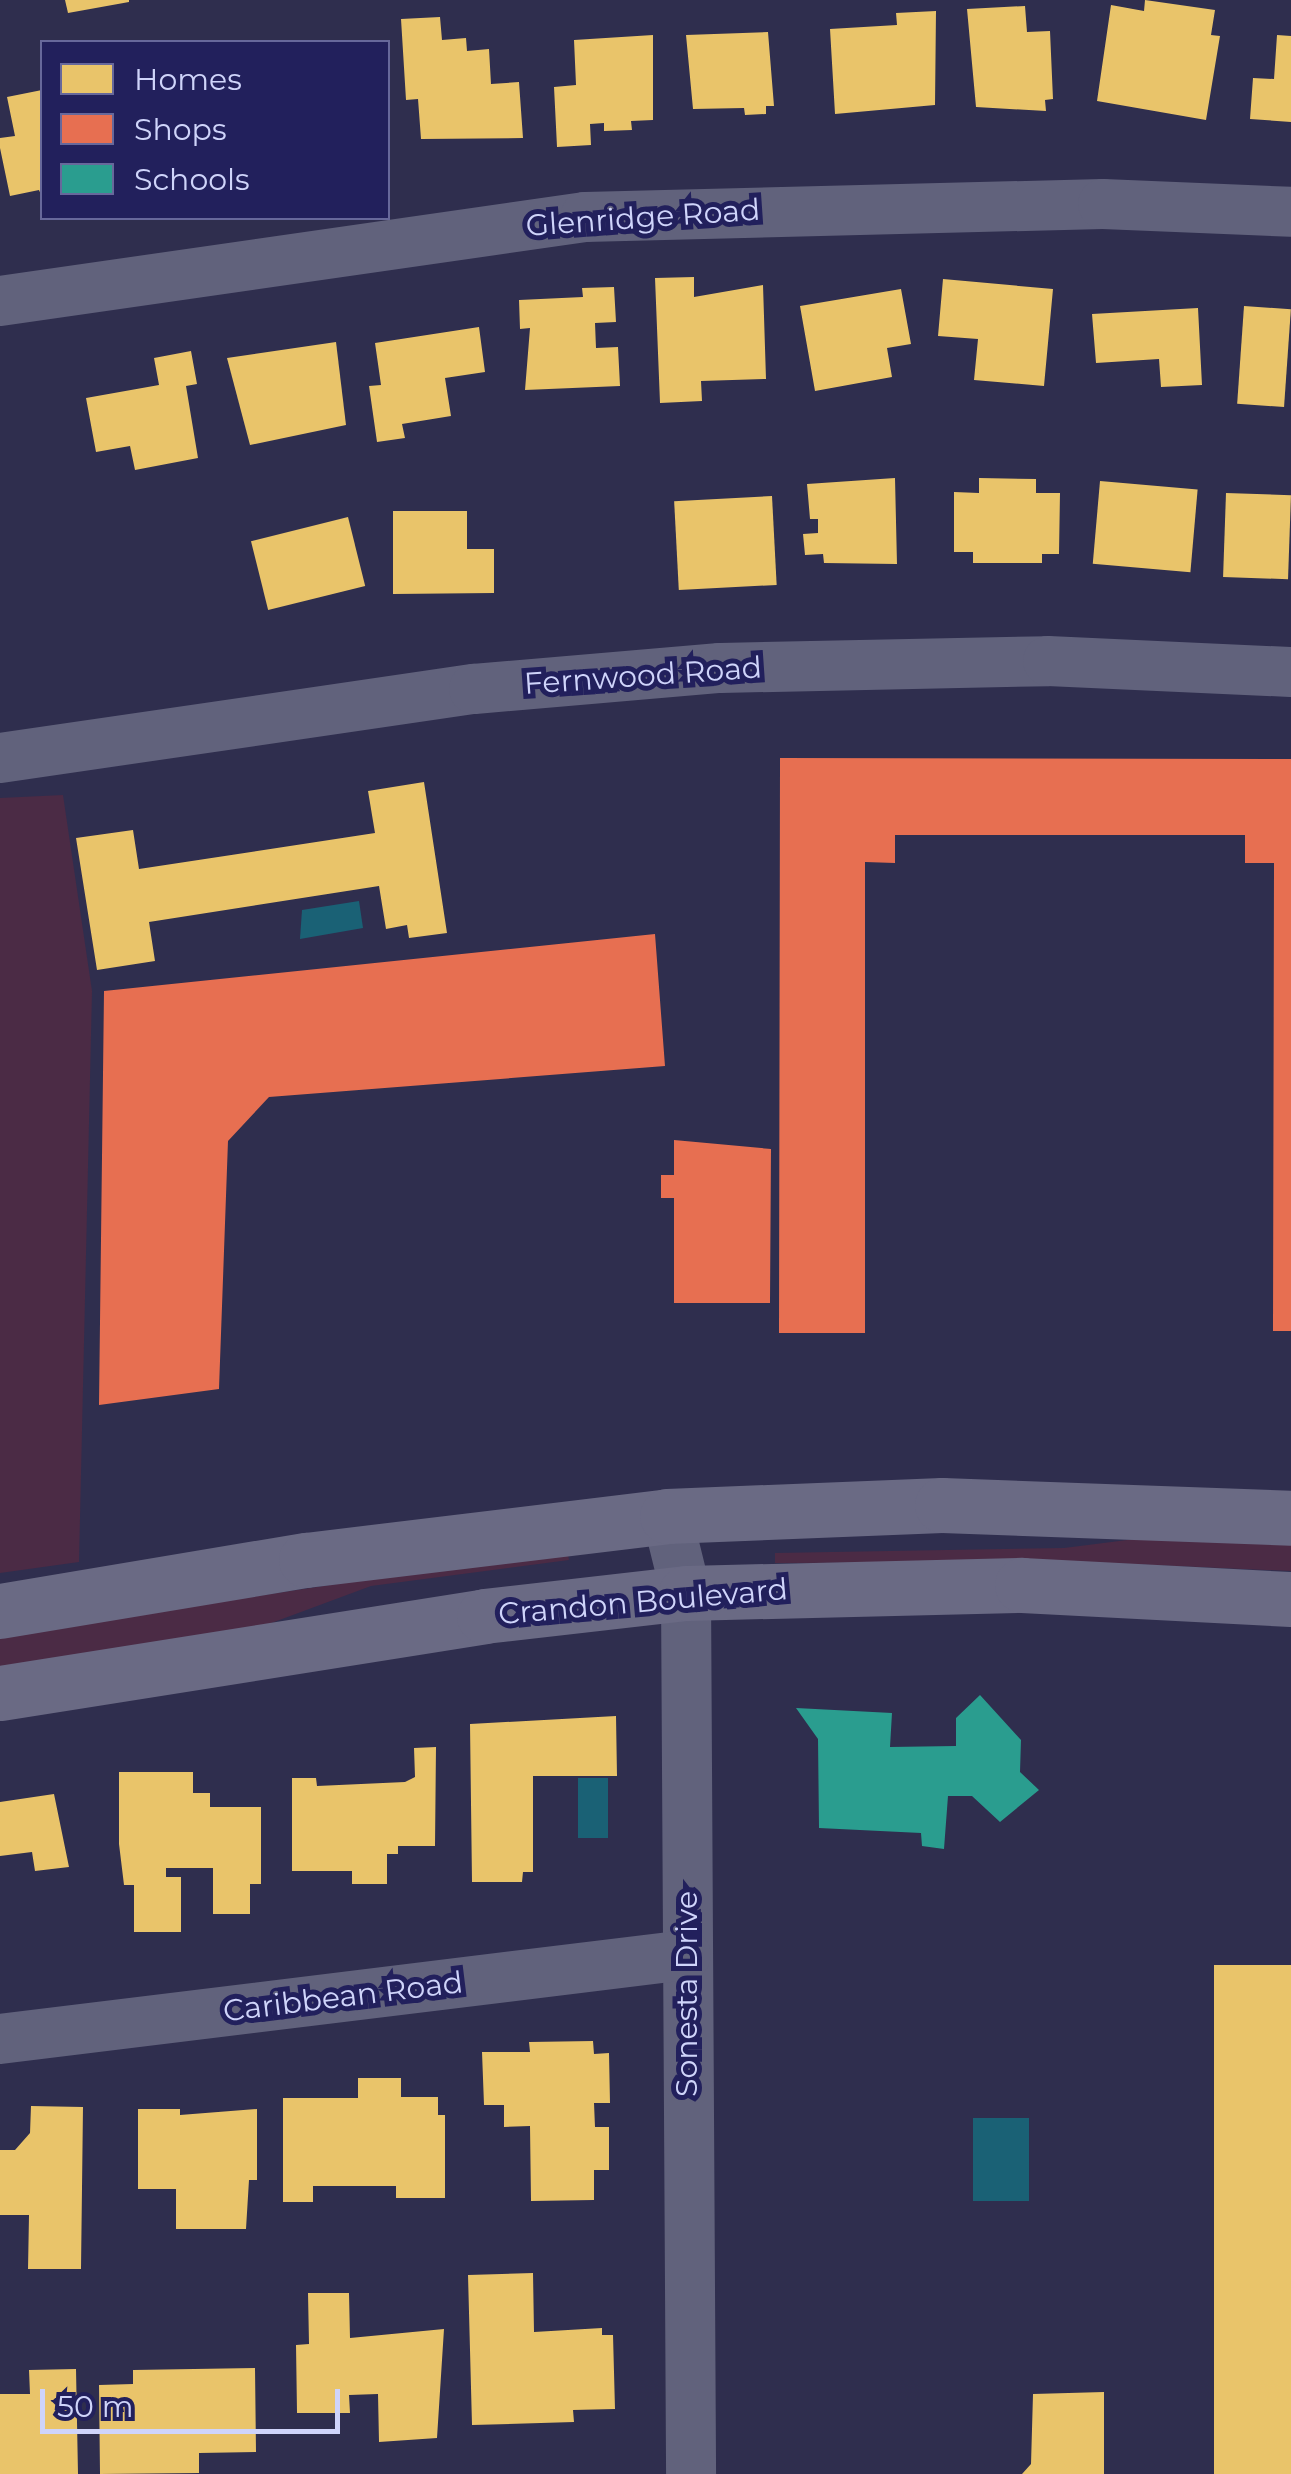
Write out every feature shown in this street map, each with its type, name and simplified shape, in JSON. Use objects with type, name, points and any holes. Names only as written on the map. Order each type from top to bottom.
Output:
[{"type":"main road","points":[[0,1612],[326,1557],[667,1516],[942,1505],[1291,1518]]},
{"type":"main road","name":"Crandon Boulevard","points":[[0,1693],[484,1616],[686,1593],[1022,1585],[1291,1599]]},
{"type":"street","name":"Glenridge Road","points":[[0,300],[585,217],[1103,204],[1291,212]]},
{"type":"street","name":"Fernwood Road","points":[[0,758],[474,689],[720,668],[1048,661],[1291,672]]},
{"type":"street","name":"Sonesta Drive","points":[[667,1516],[686,1593],[691,2474]]},
{"type":"street","name":"Caribbean Road","points":[[0,2040],[686,1955]]},
{"type":"shaded area","points":[[63,795],[92,991],[79,1562],[0,1573],[0,798]]},
{"type":"shaded area","points":[[1151,1537],[1291,1541],[1291,1571],[1084,1562],[775,1563],[775,1553],[1064,1548]]},
{"type":"shaded area","points":[[567,1549],[569,1560],[371,1586],[266,1625],[0,1668],[0,1635]]},
{"type":"water","points":[[359,901],[363,928],[300,939],[302,910]]},
{"type":"water","points":[[578,1778],[608,1778],[608,1838],[578,1838]]},
{"type":"water","points":[[973,2118],[1029,2118],[1029,2201],[973,2201]]},
{"type":"building: Homes","points":[[65,0],[129,0],[129,2],[68,13]]},
{"type":"building: Homes","points":[[1145,0],[1215,10],[1211,35],[1220,36],[1206,120],[1097,101],[1111,5],[1144,11]]},
{"type":"building: Homes","points":[[1025,6],[1027,32],[1050,31],[1053,99],[1045,100],[1046,111],[976,107],[967,9]]},
{"type":"building: Homes","points":[[936,11],[935,105],[835,114],[830,29],[897,25],[896,13]]},
{"type":"building: Homes","points":[[440,17],[442,40],[466,38],[467,51],[489,49],[491,84],[519,82],[523,138],[421,139],[418,99],[406,100],[401,19]]},
{"type":"building: Homes","points":[[768,32],[774,106],[766,106],[766,114],[745,115],[744,108],[693,109],[686,35]]},
{"type":"building: Homes","points":[[653,35],[653,120],[631,121],[632,130],[604,131],[604,123],[590,124],[591,145],[557,147],[554,87],[576,85],[574,40]]},
{"type":"building: Homes","points":[[1277,35],[1291,36],[1291,122],[1250,119],[1253,78],[1274,79]]},
{"type":"building: Homes","points":[[40,90],[40,192],[10,196],[0,148],[0,138],[15,136],[7,97]]},
{"type":"building: Homes","points":[[694,277],[694,297],[763,285],[766,379],[701,381],[702,401],[660,403],[655,278]]},
{"type":"building: Homes","points":[[943,279],[1053,289],[1044,386],[974,380],[978,339],[938,336]]},
{"type":"building: Homes","points":[[614,287],[616,322],[595,323],[596,348],[618,347],[620,386],[525,390],[530,328],[520,329],[519,300],[583,297],[582,288]]},
{"type":"building: Homes","points":[[901,289],[911,344],[887,348],[892,377],[815,391],[800,306]]},
{"type":"building: Homes","points":[[1244,306],[1291,309],[1284,407],[1237,404]]},
{"type":"building: Homes","points":[[1198,308],[1202,385],[1161,387],[1159,359],[1096,363],[1092,314]]},
{"type":"building: Homes","points":[[479,327],[485,372],[445,378],[451,416],[402,424],[405,438],[377,442],[369,386],[381,385],[375,343]]},
{"type":"building: Homes","points":[[336,342],[346,425],[250,445],[227,358]]},
{"type":"building: Homes","points":[[191,351],[197,384],[186,386],[198,458],[135,470],[130,446],[96,452],[86,398],[159,385],[154,358]]},
{"type":"building: Homes","points":[[895,478],[897,564],[824,563],[823,554],[805,555],[803,534],[818,533],[818,519],[810,519],[807,484]]},
{"type":"building: Homes","points":[[979,478],[1036,479],[1036,493],[1060,493],[1059,554],[1042,554],[1042,563],[973,563],[973,552],[954,552],[954,492],[979,493]]},
{"type":"building: Homes","points":[[1100,481],[1198,490],[1190,572],[1093,564]]},
{"type":"building: Homes","points":[[1226,493],[1291,495],[1288,579],[1223,577]]},
{"type":"building: Homes","points":[[772,496],[777,585],[679,590],[674,501]]},
{"type":"building: Homes","points":[[393,511],[467,511],[467,549],[494,549],[494,593],[393,594]]},
{"type":"building: Homes","points":[[348,517],[365,586],[268,610],[251,541]]},
{"type":"building: Homes","points":[[424,782],[447,933],[409,938],[407,925],[386,929],[379,886],[149,922],[155,961],[97,970],[76,838],[133,830],[139,869],[375,833],[368,791]]},
{"type":"building: Homes","points":[[616,1716],[617,1776],[533,1776],[533,1872],[523,1872],[522,1882],[472,1882],[470,1724]]},
{"type":"building: Homes","points":[[436,1747],[435,1846],[398,1846],[398,1854],[387,1854],[387,1884],[352,1884],[352,1871],[292,1871],[292,1778],[316,1778],[317,1786],[405,1782],[415,1777],[414,1748]]},
{"type":"building: Homes","points":[[119,1772],[193,1772],[193,1793],[210,1793],[210,1807],[261,1807],[261,1884],[250,1884],[250,1914],[213,1914],[213,1868],[166,1868],[166,1877],[181,1877],[181,1932],[134,1932],[134,1885],[124,1885],[119,1844]]},
{"type":"building: Homes","points":[[54,1794],[69,1867],[35,1871],[32,1852],[0,1856],[0,1802]]},
{"type":"building: Homes","points":[[1214,1965],[1291,1965],[1291,2474],[1214,2474]]},
{"type":"building: Homes","points":[[593,2041],[594,2054],[609,2053],[610,2103],[594,2103],[595,2127],[609,2127],[609,2170],[594,2170],[594,2200],[531,2201],[530,2126],[504,2127],[504,2105],[484,2105],[482,2052],[530,2052],[529,2042]]},
{"type":"building: Homes","points":[[358,2078],[401,2078],[401,2097],[438,2097],[438,2115],[445,2115],[445,2198],[396,2198],[396,2186],[313,2186],[313,2202],[283,2202],[283,2098],[358,2098]]},
{"type":"building: Homes","points":[[31,2106],[83,2107],[81,2269],[28,2269],[29,2215],[0,2215],[0,2150],[15,2150],[30,2133]]},
{"type":"building: Homes","points":[[138,2109],[180,2109],[180,2115],[257,2109],[257,2180],[249,2180],[246,2229],[176,2229],[176,2189],[138,2189]]},
{"type":"building: Homes","points":[[533,2273],[534,2332],[602,2328],[602,2335],[613,2335],[615,2409],[573,2410],[574,2422],[472,2425],[468,2275]]},
{"type":"building: Homes","points":[[308,2293],[349,2293],[350,2338],[444,2329],[437,2438],[379,2442],[378,2394],[349,2395],[350,2413],[297,2413],[296,2345],[309,2344]]},
{"type":"building: Homes","points":[[255,2368],[256,2452],[199,2453],[199,2473],[100,2474],[99,2385],[133,2384],[133,2370]]},
{"type":"building: Homes","points":[[76,2369],[78,2474],[0,2474],[0,2394],[30,2394],[29,2370]]},
{"type":"building: Homes","points":[[1104,2392],[1104,2474],[1022,2474],[1031,2464],[1033,2394]]},
{"type":"building: Shops","points":[[780,758],[1291,759],[1291,1331],[1273,1331],[1274,863],[1245,863],[1245,835],[895,835],[895,863],[865,862],[865,1333],[779,1333]]},
{"type":"building: Shops","points":[[655,934],[665,1066],[269,1097],[228,1141],[219,1389],[99,1405],[104,991]]},
{"type":"building: Shops","points":[[674,1140],[771,1149],[770,1303],[674,1303],[674,1198],[661,1198],[661,1175],[674,1175]]},
{"type":"building: Schools","points":[[980,1695],[1021,1740],[1020,1772],[1039,1790],[1000,1822],[972,1796],[948,1796],[944,1849],[922,1846],[921,1833],[819,1828],[818,1739],[796,1708],[892,1713],[890,1747],[956,1746],[956,1718]]}]
